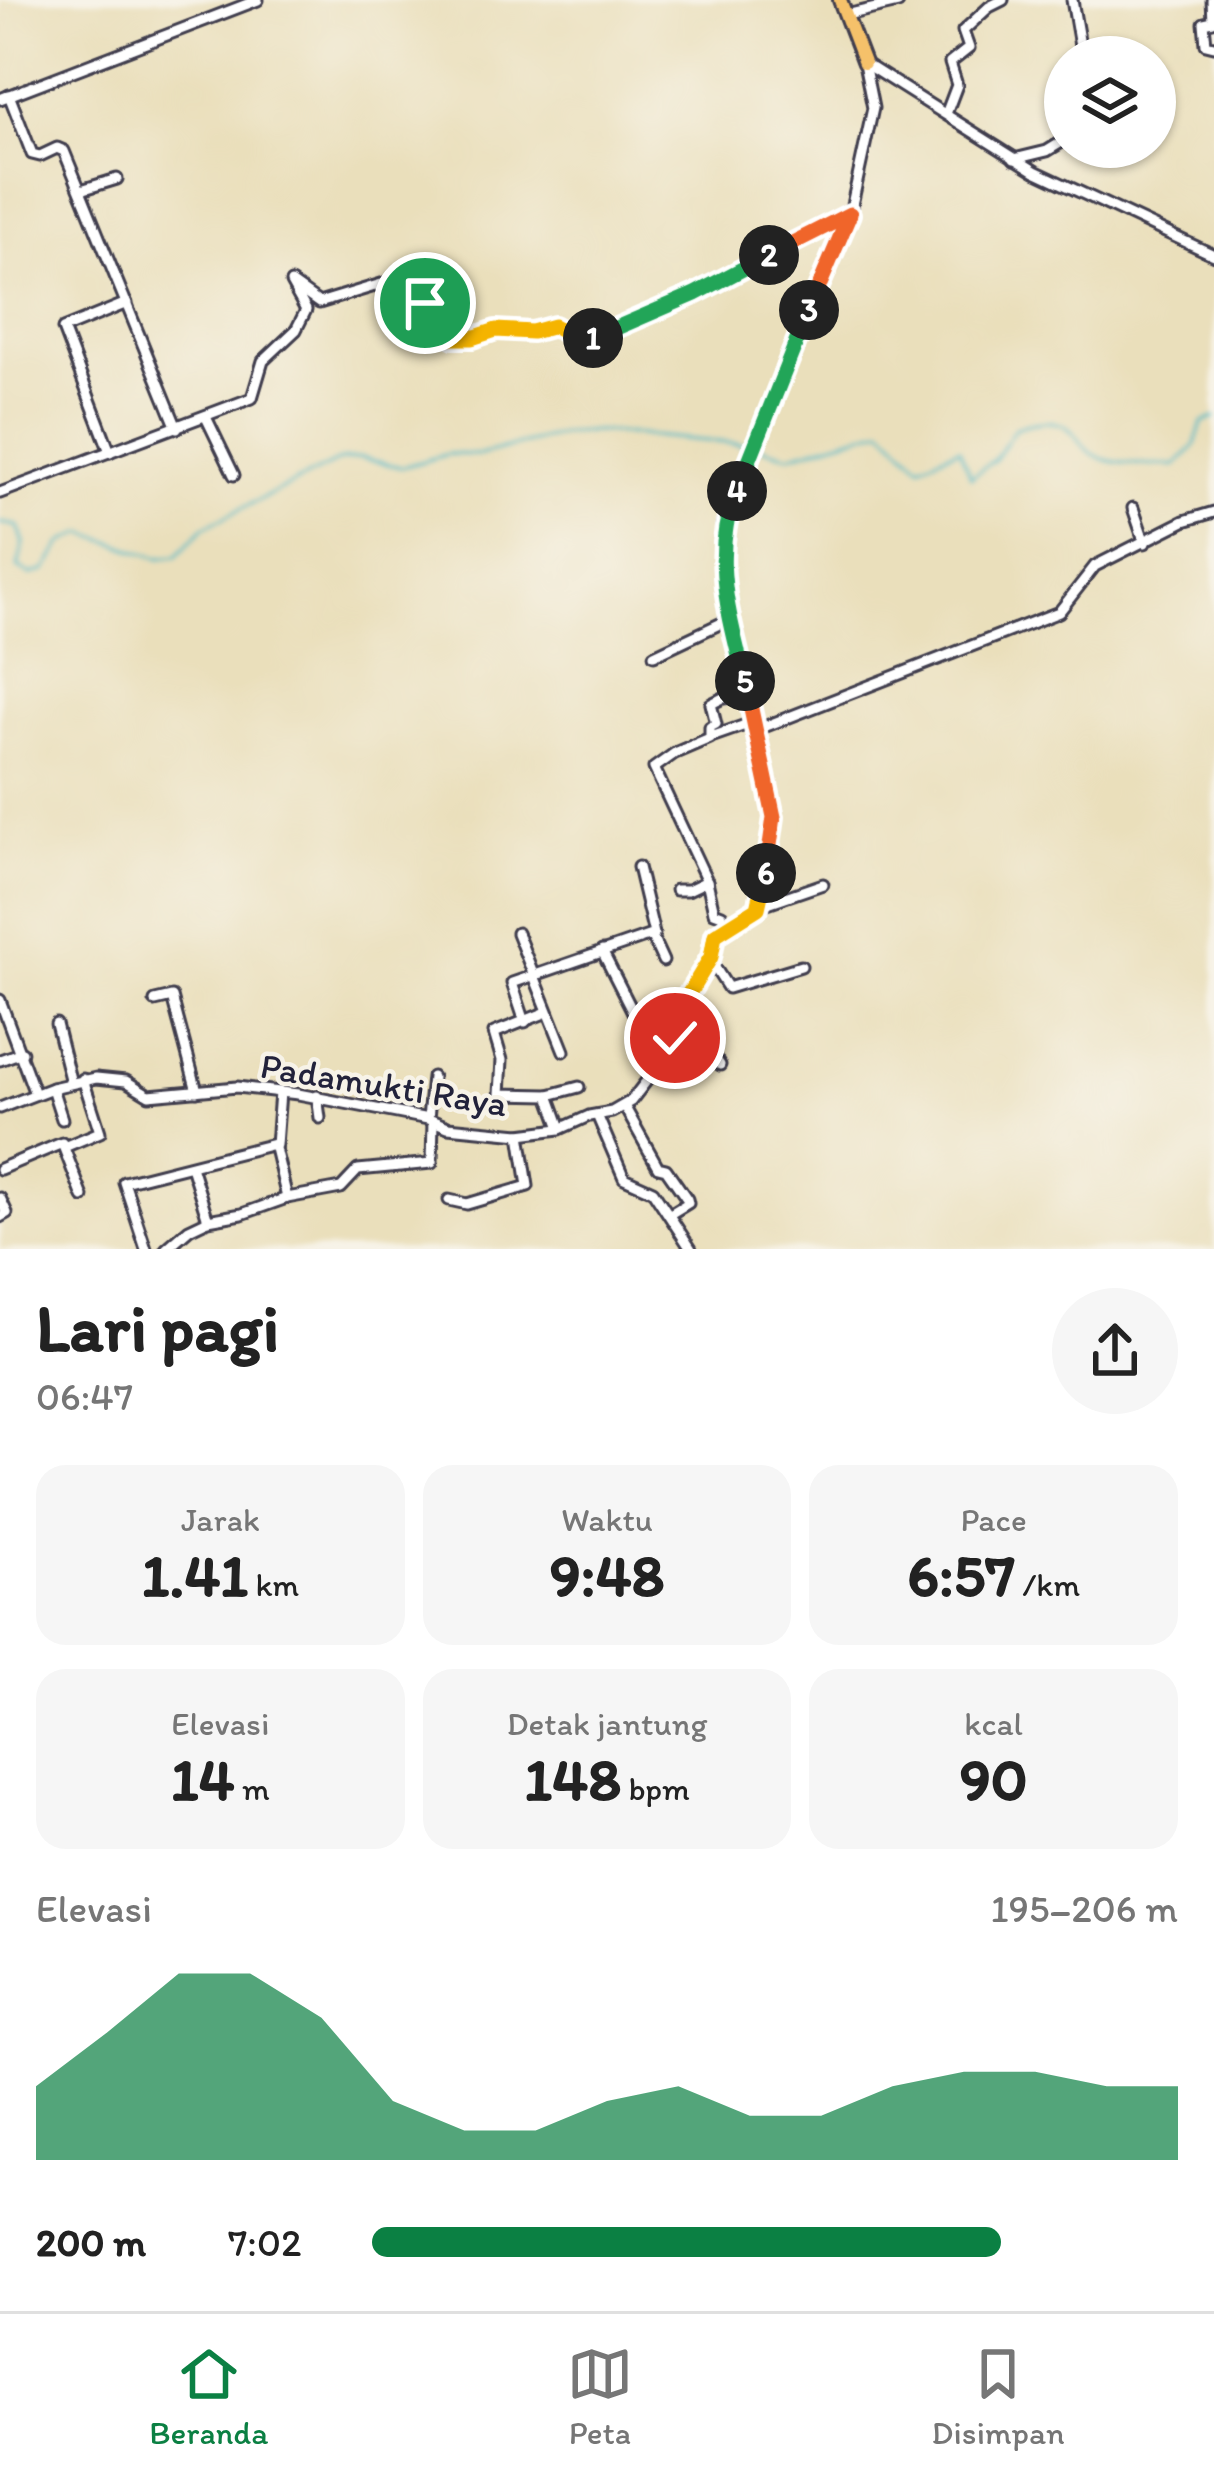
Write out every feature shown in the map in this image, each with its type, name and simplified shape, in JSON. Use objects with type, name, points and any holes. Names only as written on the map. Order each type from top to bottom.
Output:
[{"type":"main road","points":[[840,0],[864,63]]},
{"type":"street","points":[[946,114],[956,85],[950,63],[969,48],[963,31],[1003,0]]},
{"type":"street","points":[[1072,0],[1078,36]]},
{"type":"street","points":[[1212,0],[1213,21],[1204,23],[1206,45],[1214,46]]},
{"type":"street","points":[[177,428],[61,149],[32,154],[4,97],[250,1]]},
{"type":"street","points":[[846,15],[898,3]]},
{"type":"street","points":[[864,63],[1014,159],[1214,255]]},
{"type":"street","points":[[759,906],[774,826],[730,619],[722,565],[723,524],[850,214],[874,102],[864,63]]},
{"type":"street","points":[[1014,159],[1044,152]]},
{"type":"street","points":[[81,190],[117,179]]},
{"type":"street","points":[[0,493],[252,398],[263,362],[296,330],[307,310],[291,284],[320,303],[388,282],[406,302],[431,305],[446,334],[454,338],[555,326],[582,341],[695,294],[850,214]]},
{"type":"street","points":[[110,452],[63,328],[127,303]]},
{"type":"street","points":[[206,417],[234,475]]},
{"type":"street","points":[[1133,508],[1145,543]]},
{"type":"street","points":[[714,736],[755,726],[1059,612],[1096,566],[1184,521],[1214,512]]},
{"type":"street","points":[[654,655],[730,619]]},
{"type":"street","points":[[726,926],[714,912],[706,881],[654,768],[710,738],[710,727],[716,724],[711,704],[748,696]]},
{"type":"street","points":[[638,867],[649,900],[652,937],[663,961]]},
{"type":"street","points":[[676,890],[706,881]]},
{"type":"street","points":[[670,1214],[688,1203],[687,1199],[666,1168],[658,1168],[624,1106],[668,1054],[684,1007],[710,960],[715,935],[759,906],[823,884]]},
{"type":"street","points":[[517,933],[564,1051]]},
{"type":"street","points":[[524,1022],[512,984],[652,937]]},
{"type":"street","points":[[602,951],[633,1012],[652,1004],[657,1010],[684,1007]]},
{"type":"street","points":[[710,960],[728,988],[801,966]]},
{"type":"street","points":[[155,1001],[172,997],[197,1087]]},
{"type":"street","points":[[0,1000],[35,1094]]},
{"type":"street","points":[[684,1007],[720,1065]]},
{"type":"street","points":[[547,1012],[494,1033],[502,1058],[500,1096],[549,1095],[579,1087]]},
{"type":"street","points":[[56,1024],[71,1082]]},
{"type":"street","points":[[0,1060],[22,1052]]},
{"type":"street","points":[[166,1249],[208,1220],[341,1188],[358,1170],[432,1163],[432,1077]]},
{"type":"street","points":[[64,1147],[100,1132],[83,1079]]},
{"type":"street","name":"Padamukti Raya","points":[[0,1108],[83,1079],[126,1081],[149,1095],[197,1087],[237,1087],[317,1096],[478,1132],[520,1134],[560,1128],[624,1106]]},
{"type":"street","points":[[52,1088],[62,1119]]},
{"type":"street","points":[[280,1092],[276,1145],[287,1198]]},
{"type":"street","points":[[549,1095],[560,1128]]},
{"type":"street","points":[[317,1096],[320,1118]]},
{"type":"street","points":[[597,1114],[624,1178],[653,1191],[688,1245],[671,1249]]},
{"type":"street","points":[[449,1199],[467,1204],[528,1186],[520,1134]]},
{"type":"street","points":[[0,1169],[62,1143],[83,1197]]},
{"type":"street","points":[[146,1249],[124,1183],[276,1145]]},
{"type":"street","points":[[191,1166],[208,1220]]},
{"type":"street","points":[[0,1198],[7,1213],[0,1217]]},
{"type":"waterway","points":[[760,447],[790,455],[883,428],[920,465],[959,448],[971,477],[995,459],[1015,428],[1053,422],[1107,460],[1175,466],[1194,447],[1202,423],[1214,418]]},
{"type":"waterway","points":[[0,523],[18,526],[24,543],[18,567],[31,575],[46,570],[62,543],[84,533],[159,558],[177,556],[204,527],[341,460],[360,458],[402,467],[448,454],[480,455],[561,434],[595,431],[751,445]]},
{"type":"route","points":[[425,303],[434,308],[440,325],[454,338],[555,326],[582,341],[695,294],[850,214],[723,524],[723,580],[774,826],[758,908],[718,930],[708,965],[688,995],[675,1038]]}]
